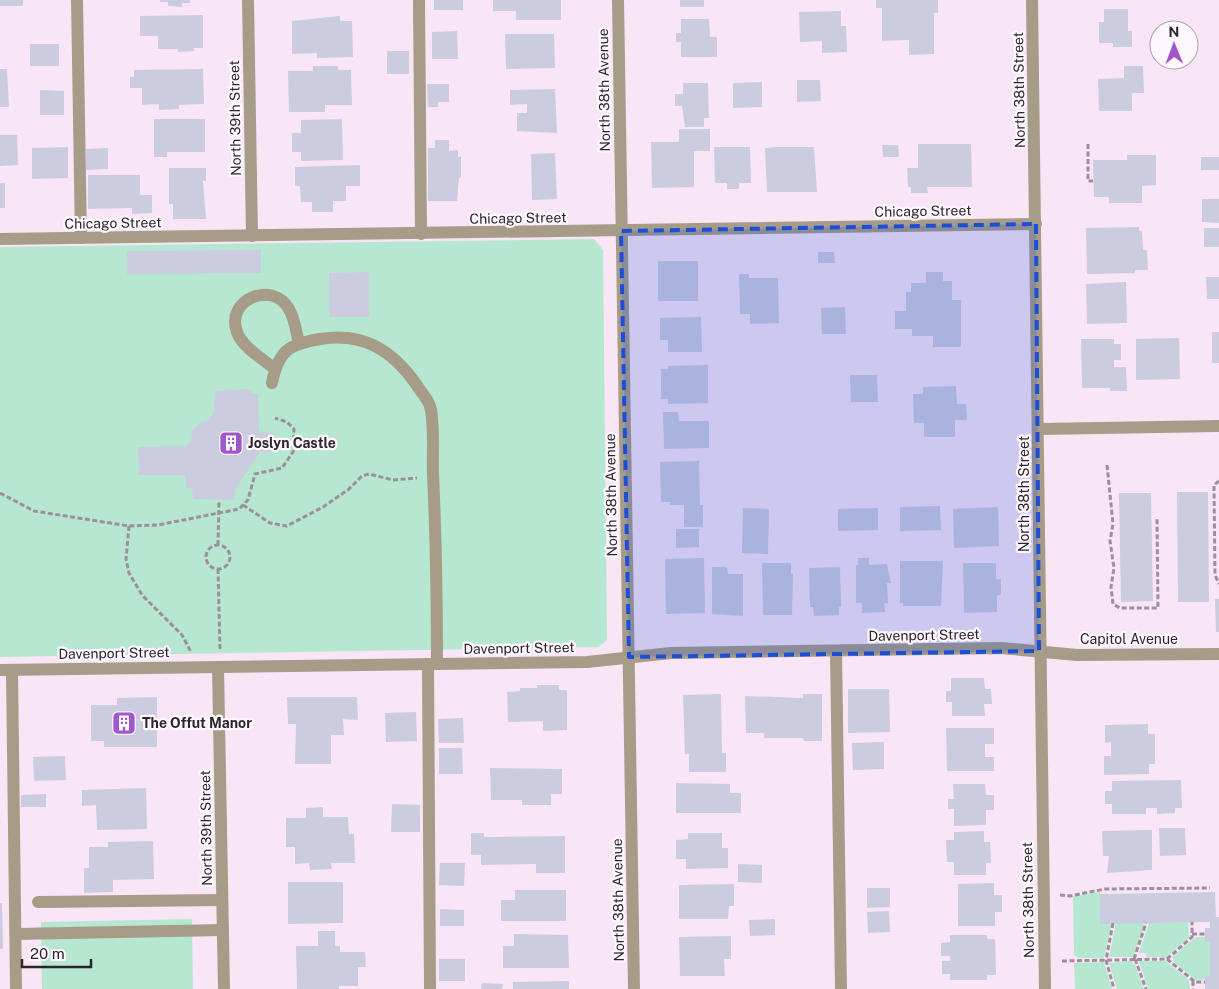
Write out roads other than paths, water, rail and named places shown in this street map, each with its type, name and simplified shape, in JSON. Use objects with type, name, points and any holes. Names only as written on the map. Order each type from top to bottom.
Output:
[{"type":"street","points":[[76,0],[81,238]]},
{"type":"street","name":"North 39th Street","points":[[248,0],[252,236]]},
{"type":"street","points":[[419,0],[422,234]]},
{"type":"street","name":"North 38th Avenue","points":[[618,0],[634,989]]},
{"type":"street","name":"North 38th Street","points":[[1032,0],[1039,428],[1039,651],[1044,989]]},
{"type":"street","name":"Chicago Street","points":[[0,239],[1036,224]]},
{"type":"street","points":[[275,369],[241,340],[236,331],[237,312],[242,304],[258,295],[276,297],[290,310],[299,343]]},
{"type":"street","points":[[272,383],[275,369],[282,354],[299,343],[327,338],[351,338],[374,346],[396,359],[430,405],[438,584],[433,664],[430,989]]},
{"type":"street","points":[[1039,428],[1219,426]]},
{"type":"street","name":"Davenport Street","points":[[6,670],[587,662],[671,653],[1001,648],[1039,651]]},
{"type":"street","points":[[836,651],[841,989]]},
{"type":"street","name":"Capitol Avenue","points":[[1039,651],[1077,655],[1219,654]]},
{"type":"street","name":"North 39th Street","points":[[218,667],[224,989]]},
{"type":"street","points":[[6,670],[16,934],[16,989]]},
{"type":"street","points":[[38,902],[222,900]]},
{"type":"street","points":[[16,934],[223,930]]},
{"type":"place","name":"Joslyn Castle","points":[[231,443]]},
{"type":"place","name":"The Offut Manor","points":[[124,723]]}]
